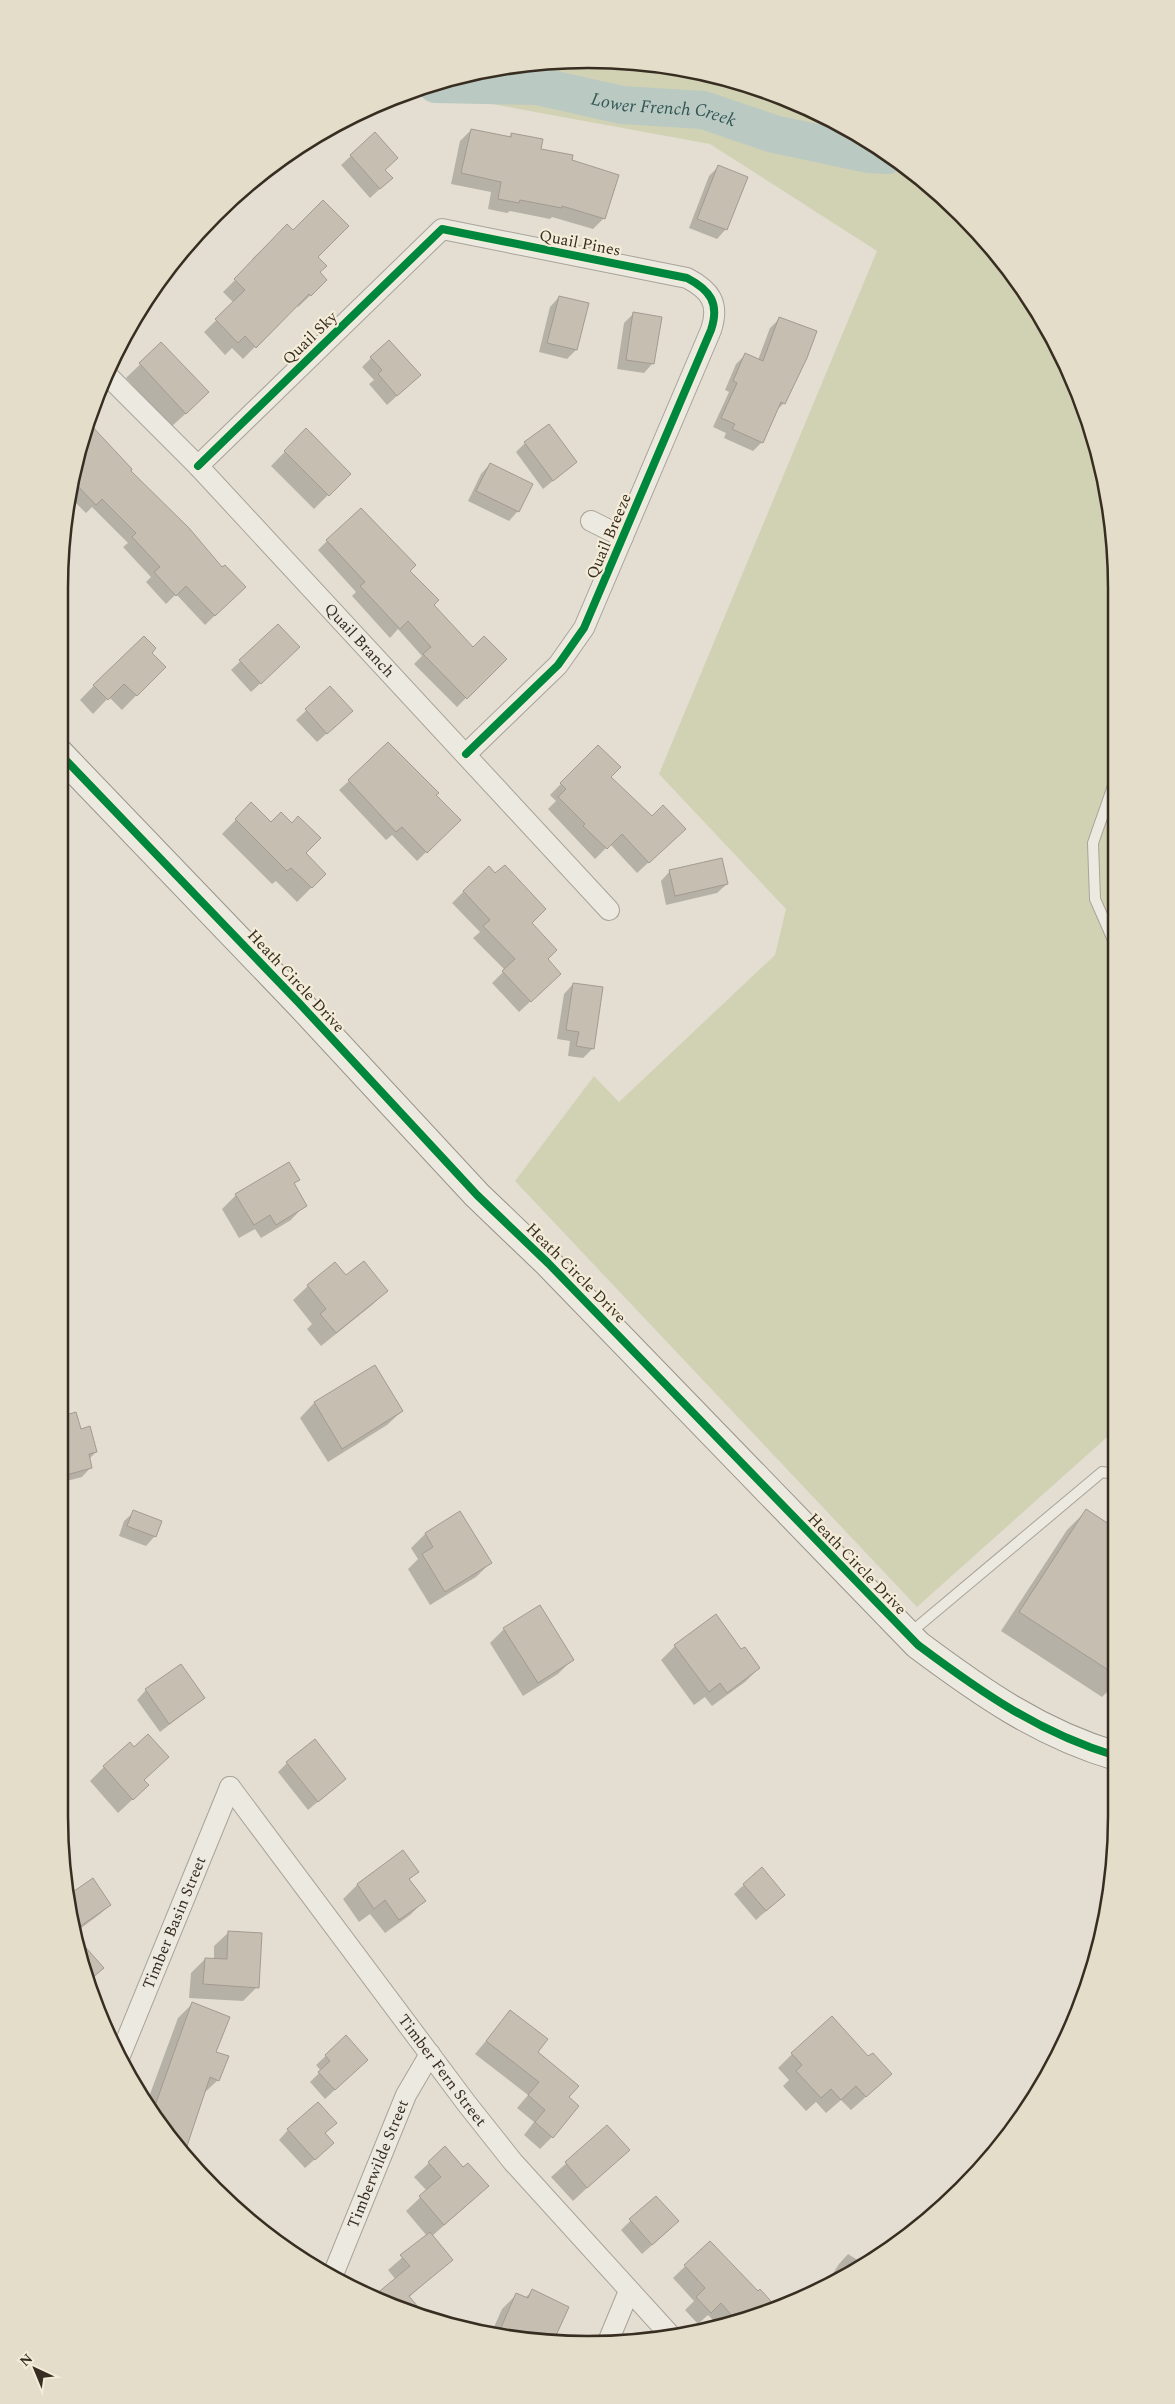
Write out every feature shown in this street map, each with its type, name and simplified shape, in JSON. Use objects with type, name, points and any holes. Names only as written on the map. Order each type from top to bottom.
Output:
[{"type":"street","name":"Quail Pines","points":[[442,229],[687,278],[699,284],[709,293]]},
{"type":"street","name":"Quail Sky","points":[[198,466],[442,229]]},
{"type":"street","name":"Quail Breeze","points":[[466,754],[542,682],[572,647],[594,607],[711,330],[714,319],[714,307],[709,293]]},
{"type":"street","name":"Quail Branch","points":[[111,379],[198,466],[610,910]]},
{"type":"street","name":"Quail Breeze","points":[[591,521],[623,537]]},
{"type":"street","name":"Heath Circle Drive","points":[[68,761],[293,996],[477,1195],[548,1263],[908,1635],[965,1681],[1022,1717],[1108,1753]]},
{"type":"street","name":"Timber Fern Street","points":[[230,1787],[513,2162],[666,2330]]},
{"type":"street","name":"Timber Basin Street","points":[[123,2049],[230,1787]]},
{"type":"street","name":"Timberwilde Street","points":[[334,2271],[406,2095],[430,2054]]},
{"type":"street","points":[[611,2335],[629,2291]]},
{"type":"lane","points":[[1108,800],[1093,843],[1095,899],[1108,929]]},
{"type":"lane","points":[[908,1635],[1102,1472],[1108,1473]]},
{"type":"green space","points":[[553,69],[622,69],[655,72],[689,77],[755,95],[817,121],[848,137],[904,175],[955,220],[1000,271],[1020,299],[1054,358],[1080,420],[1098,486],[1103,520],[1108,588],[1108,1436],[917,1607],[515,1181],[594,1076],[619,1102],[775,955],[786,909],[659,774],[877,251],[710,144],[429,92],[486,77]]},
{"type":"building","points":[[471,129],[511,137],[511,133],[543,139],[541,149],[573,155],[572,160],[619,175],[605,219],[562,206],[562,208],[520,200],[519,203],[498,199],[501,182],[461,173]]},
{"type":"building","points":[[375,132],[398,158],[385,170],[393,178],[380,189],[350,155]]},
{"type":"building","points":[[718,165],[748,177],[727,230],[697,219]]},
{"type":"building","points":[[323,200],[349,226],[318,257],[327,266],[320,272],[327,280],[311,296],[309,294],[256,348],[245,336],[238,343],[215,319],[245,290],[234,279],[287,224],[293,230]]},
{"type":"building","points":[[559,296],[589,303],[577,350],[547,343]]},
{"type":"building","points":[[633,312],[662,317],[654,364],[626,360]]},
{"type":"building","points":[[779,317],[817,331],[807,358],[785,404],[781,402],[763,443],[732,429],[735,424],[721,418],[737,383],[733,381],[745,353],[763,361]]},
{"type":"building","points":[[389,340],[421,375],[397,396],[378,374],[382,370],[370,357]]},
{"type":"building","points":[[161,342],[209,392],[186,414],[139,363]]},
{"type":"building","points":[[549,424],[577,462],[553,481],[524,442]]},
{"type":"building","points":[[93,427],[132,469],[131,471],[189,528],[222,567],[225,565],[246,587],[215,616],[186,586],[176,596],[154,572],[160,567],[132,537],[136,533],[102,499],[96,505],[77,485]]},
{"type":"building","points":[[306,428],[351,474],[329,496],[284,451]]},
{"type":"building","points":[[490,463],[533,484],[519,512],[476,491]]},
{"type":"building","points":[[361,508],[416,565],[410,571],[439,600],[434,605],[473,647],[484,636],[507,659],[467,699],[423,654],[431,647],[408,621],[400,629],[360,586],[365,582],[326,540]]},
{"type":"building","points":[[278,624],[300,647],[261,684],[239,660]]},
{"type":"building","points":[[144,636],[156,648],[152,653],[166,667],[137,696],[124,684],[108,700],[93,685]]},
{"type":"building","points":[[330,686],[353,711],[327,734],[305,709]]},
{"type":"building","points":[[388,742],[439,793],[436,795],[461,820],[427,853],[402,827],[396,832],[348,780]]},
{"type":"building","points":[[598,745],[621,767],[611,777],[652,816],[663,805],[686,829],[649,863],[622,834],[607,849],[583,826],[585,824],[558,797],[566,789],[560,783]]},
{"type":"building","points":[[251,802],[271,822],[281,812],[292,823],[298,816],[321,838],[306,853],[326,874],[312,888],[291,868],[287,871],[235,819]]},
{"type":"building","points":[[722,858],[728,884],[675,896],[669,870]]},
{"type":"building","points":[[505,865],[546,909],[532,923],[557,950],[548,959],[561,974],[531,1002],[502,971],[515,959],[483,926],[490,920],[463,891],[489,866],[495,873]]},
{"type":"building","points":[[573,983],[603,987],[594,1049],[576,1046],[579,1032],[566,1030]]},
{"type":"building","points":[[289,1162],[300,1180],[294,1183],[307,1206],[276,1225],[270,1215],[254,1225],[235,1194]]},
{"type":"building","points":[[364,1261],[388,1291],[336,1333],[320,1314],[326,1309],[307,1285],[335,1262],[346,1275]]},
{"type":"building","points":[[375,1365],[403,1411],[342,1449],[314,1402]]},
{"type":"building","points":[[76,1412],[81,1429],[90,1426],[97,1452],[89,1454],[92,1468],[68,1474],[68,1414]]},
{"type":"building","points":[[1086,1509],[1108,1523],[1108,1670],[1019,1612]]},
{"type":"building","points":[[133,1510],[162,1521],[156,1537],[127,1526]]},
{"type":"building","points":[[460,1511],[492,1563],[445,1592],[422,1554],[433,1547],[425,1533]]},
{"type":"building","points":[[540,1605],[574,1660],[538,1683],[503,1628]]},
{"type":"building","points":[[716,1614],[741,1649],[745,1647],[760,1668],[727,1693],[720,1683],[709,1692],[674,1645]]},
{"type":"building","points":[[181,1664],[205,1698],[169,1724],[145,1689]]},
{"type":"building","points":[[148,1734],[169,1757],[144,1780],[149,1785],[133,1800],[103,1766],[130,1742],[134,1747]]},
{"type":"building","points":[[315,1739],[346,1779],[318,1802],[286,1762]]},
{"type":"building","points":[[403,1850],[419,1872],[409,1879],[426,1901],[399,1920],[385,1900],[374,1909],[357,1884]]},
{"type":"building","points":[[762,1867],[785,1895],[766,1911],[743,1884]]},
{"type":"building","points":[[93,1878],[111,1905],[79,1927],[73,1892]]},
{"type":"building","points":[[228,1931],[262,1933],[259,1988],[203,1984],[205,1958],[227,1959]]},
{"type":"building","points":[[84,1945],[104,1968],[93,1977]]},
{"type":"building","points":[[192,2002],[230,2017],[216,2052],[229,2056],[219,2081],[210,2077],[187,2147],[155,2105]]},
{"type":"building","points":[[510,2010],[548,2039],[538,2052],[579,2086],[569,2097],[579,2106],[553,2138],[535,2122],[545,2110],[528,2095],[539,2082],[486,2041]]},
{"type":"building","points":[[832,2016],[868,2056],[873,2053],[892,2074],[866,2097],[856,2086],[841,2100],[831,2089],[821,2098],[796,2071],[802,2065],[791,2053]]},
{"type":"building","points":[[346,2035],[368,2060],[335,2090],[318,2072],[330,2061],[325,2055]]},
{"type":"building","points":[[318,2102],[337,2123],[325,2133],[334,2143],[315,2160],[287,2129]]},
{"type":"building","points":[[607,2125],[630,2150],[587,2188],[565,2162]]},
{"type":"building","points":[[445,2146],[463,2167],[468,2163],[489,2186],[444,2225],[419,2196],[441,2177],[428,2162]]},
{"type":"building","points":[[656,2196],[679,2221],[652,2245],[629,2219]]},
{"type":"building","points":[[430,2232],[453,2260],[409,2296],[419,2309],[378,2292],[410,2266],[400,2255]]},
{"type":"building","points":[[710,2241],[758,2291],[760,2289],[772,2302],[732,2316],[721,2303],[711,2313],[696,2297],[705,2288],[684,2265]]},
{"type":"building","points":[[532,2289],[569,2307],[556,2335],[500,2329],[516,2293],[528,2298]]},
{"type":"waterway","name":"Lower French Creek","points":[[456,84],[537,86],[622,105],[703,110],[774,134],[875,154]]},
{"type":"cycle path","points":[[198,466],[442,229],[687,278],[702,287],[711,298],[713,305],[714,312],[711,330],[584,628],[558,665],[466,754]]},
{"type":"cycle path","points":[[68,762],[299,1003],[477,1195],[548,1263],[918,1645],[1012,1710],[1061,1736],[1108,1753]]}]
